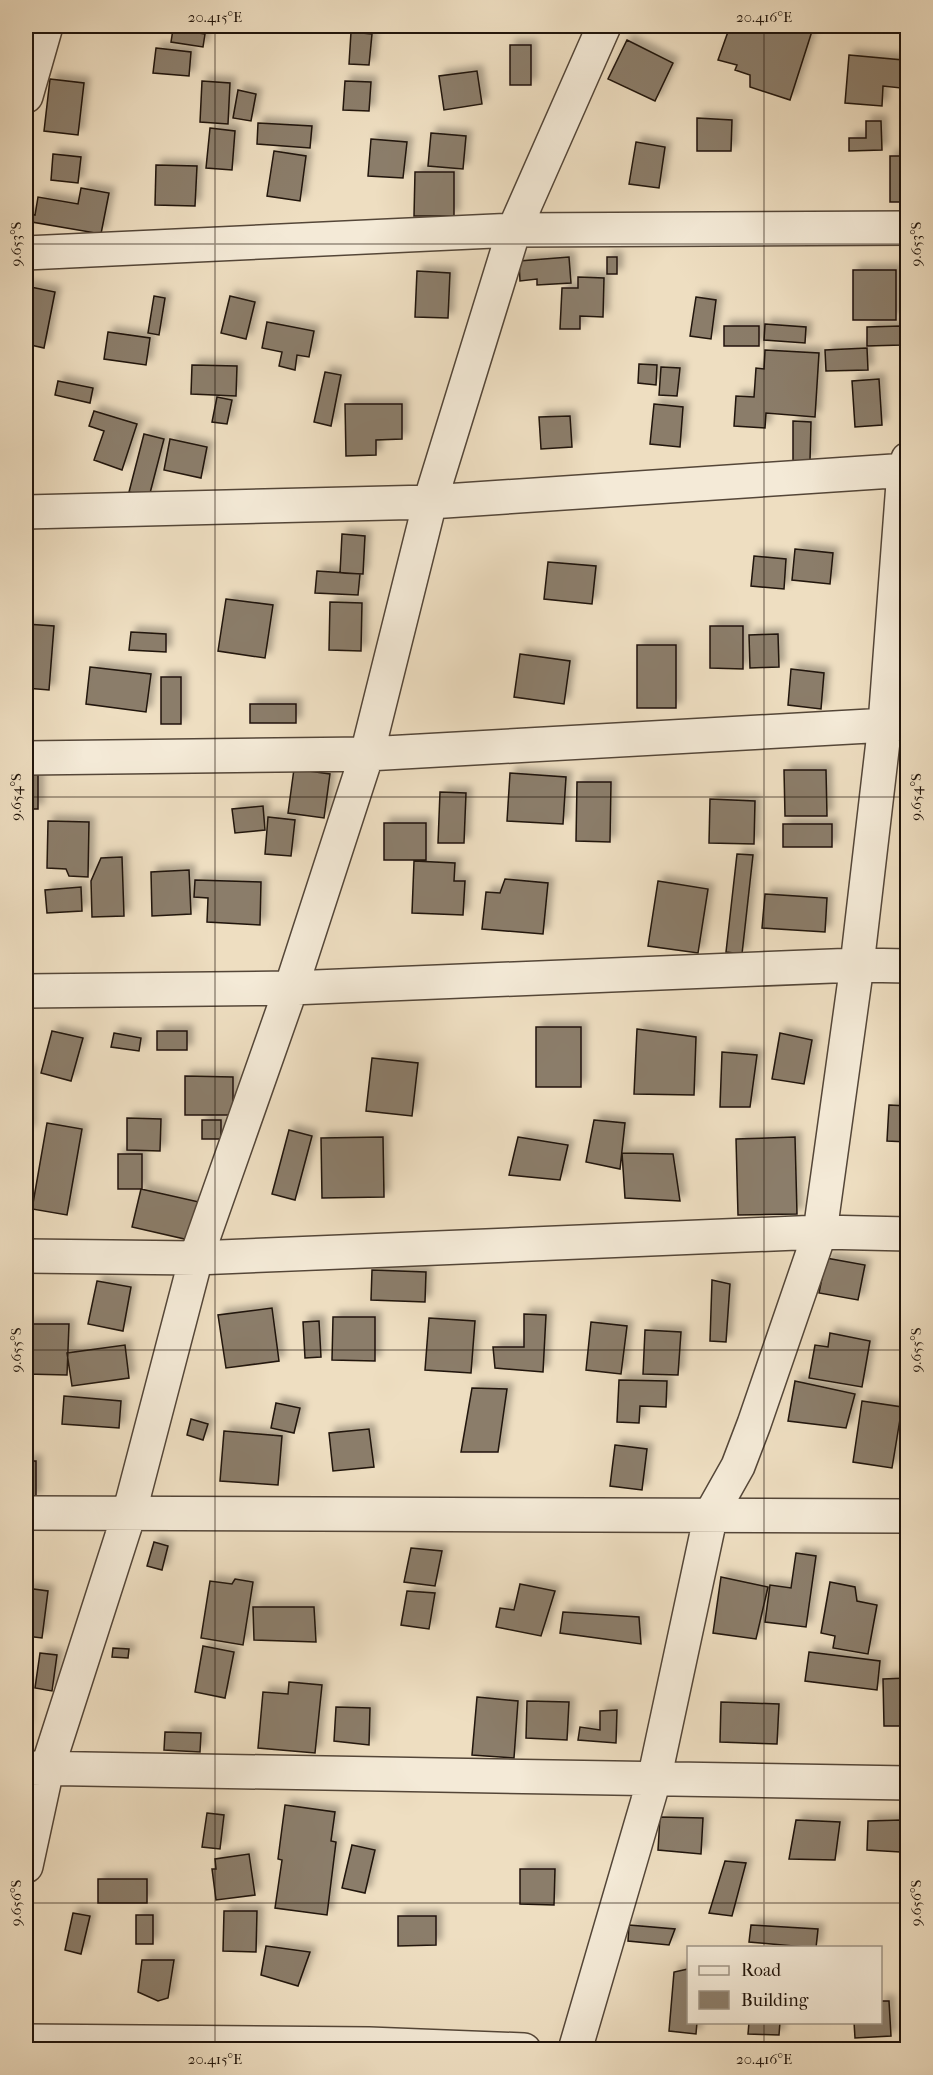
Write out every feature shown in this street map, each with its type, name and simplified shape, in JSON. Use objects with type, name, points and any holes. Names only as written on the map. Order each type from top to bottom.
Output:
[{"type":"street","points":[[26,96],[46,26]]},
{"type":"street","points":[[26,1866],[36,1769],[129,1514],[196,1258],[291,988],[367,754],[430,502],[514,230],[604,26]]},
{"type":"street","points":[[26,253],[514,230],[908,228]]},
{"type":"street","points":[[26,512],[430,502],[906,466],[896,724],[857,965],[820,1232],[738,1466],[711,1514],[654,1780],[575,2049]]},
{"type":"street","points":[[26,758],[367,754],[896,724]]},
{"type":"street","points":[[26,991],[291,988],[857,965],[908,966]]},
{"type":"street","points":[[26,1256],[196,1258],[820,1232],[908,1234]]},
{"type":"street","points":[[26,1513],[908,1516]]},
{"type":"street","points":[[36,1769],[908,1783]]},
{"type":"street","points":[[26,2041],[369,2044],[524,2049]]},
{"type":"building","points":[[730,26],[813,28],[790,100],[750,87],[750,75],[735,70],[737,65],[718,60]]},
{"type":"building","points":[[173,29],[205,34],[203,47],[171,42]]},
{"type":"building","points":[[351,32],[372,34],[369,65],[349,64]]},
{"type":"building","points":[[627,40],[673,63],[655,101],[608,79]]},
{"type":"building","points":[[510,45],[531,45],[531,85],[510,85]]},
{"type":"building","points":[[156,48],[191,52],[189,76],[153,73]]},
{"type":"building","points":[[849,55],[903,60],[901,88],[883,86],[882,106],[845,103]]},
{"type":"building","points":[[477,71],[482,104],[444,110],[439,76]]},
{"type":"building","points":[[50,79],[84,83],[78,135],[44,131]]},
{"type":"building","points":[[202,81],[230,83],[228,124],[200,122]]},
{"type":"building","points":[[345,81],[371,82],[369,111],[343,110]]},
{"type":"building","points":[[238,90],[256,94],[251,121],[233,118]]},
{"type":"building","points":[[697,118],[732,120],[731,151],[697,151]]},
{"type":"building","points":[[866,121],[881,121],[882,150],[849,151],[849,138],[866,138]]},
{"type":"building","points":[[258,123],[312,126],[310,148],[257,144]]},
{"type":"building","points":[[210,128],[235,131],[232,170],[206,168]]},
{"type":"building","points":[[431,133],[466,136],[463,169],[428,166]]},
{"type":"building","points":[[371,139],[407,142],[403,178],[368,176]]},
{"type":"building","points":[[636,142],[665,147],[659,188],[629,184]]},
{"type":"building","points":[[274,151],[306,156],[300,201],[267,196]]},
{"type":"building","points":[[53,154],[81,157],[78,183],[51,180]]},
{"type":"building","points":[[890,156],[908,156],[908,202],[890,202]]},
{"type":"building","points":[[156,165],[197,166],[195,206],[155,205]]},
{"type":"building","points":[[415,172],[454,172],[454,216],[414,216]]},
{"type":"building","points":[[81,188],[109,193],[101,234],[26,221],[26,213],[35,215],[38,197],[78,204]]},
{"type":"building","points":[[569,257],[571,283],[537,285],[537,279],[520,281],[519,261]]},
{"type":"building","points":[[607,257],[617,257],[617,274],[607,274]]},
{"type":"building","points":[[853,270],[896,270],[896,320],[853,320]]},
{"type":"building","points":[[417,271],[450,273],[448,318],[415,317]]},
{"type":"building","points":[[578,277],[604,278],[603,317],[580,316],[580,329],[560,329],[562,288],[578,288]]},
{"type":"building","points":[[26,286],[55,292],[44,348],[26,344]]},
{"type":"building","points":[[154,296],[165,298],[159,335],[148,333]]},
{"type":"building","points":[[230,296],[255,302],[246,339],[221,333]]},
{"type":"building","points":[[696,297],[716,300],[711,339],[690,336]]},
{"type":"building","points":[[267,322],[314,331],[309,357],[297,355],[295,370],[279,366],[282,352],[262,348]]},
{"type":"building","points":[[765,324],[806,327],[805,343],[764,340]]},
{"type":"building","points":[[724,326],[759,326],[759,346],[724,346]]},
{"type":"building","points":[[901,326],[902,345],[867,346],[867,327]]},
{"type":"building","points":[[108,332],[150,338],[146,365],[104,359]]},
{"type":"building","points":[[867,348],[868,370],[826,371],[825,350]]},
{"type":"building","points":[[765,350],[819,353],[815,417],[766,413],[765,428],[734,426],[736,396],[754,397],[756,368],[764,369]]},
{"type":"building","points":[[639,364],[657,365],[656,385],[638,383]]},
{"type":"building","points":[[192,365],[237,366],[236,396],[191,394]]},
{"type":"building","points":[[661,367],[680,368],[677,396],[659,395]]},
{"type":"building","points":[[325,372],[341,375],[331,426],[314,422]]},
{"type":"building","points":[[879,379],[882,425],[855,427],[852,381]]},
{"type":"building","points":[[58,381],[93,388],[90,403],[55,395]]},
{"type":"building","points":[[217,397],[232,400],[227,424],[212,422]]},
{"type":"building","points":[[345,404],[402,404],[402,439],[376,440],[376,455],[346,456]]},
{"type":"building","points":[[654,404],[683,407],[680,447],[650,444]]},
{"type":"building","points":[[94,411],[137,424],[122,470],[94,460],[104,431],[89,426]]},
{"type":"building","points":[[570,416],[572,447],[541,449],[539,417]]},
{"type":"building","points":[[793,421],[811,422],[810,461],[793,461]]},
{"type":"building","points":[[144,434],[164,439],[149,497],[129,492]]},
{"type":"building","points":[[170,439],[207,447],[201,478],[164,470]]},
{"type":"building","points":[[342,534],[365,536],[363,574],[340,573]]},
{"type":"building","points":[[795,549],[833,553],[830,584],[792,580]]},
{"type":"building","points":[[754,556],[786,559],[784,589],[751,586]]},
{"type":"building","points":[[548,562],[596,566],[592,604],[544,599]]},
{"type":"building","points":[[317,571],[360,574],[358,595],[315,593]]},
{"type":"building","points":[[226,599],[273,605],[265,658],[218,651]]},
{"type":"building","points":[[330,602],[362,603],[361,651],[329,650]]},
{"type":"building","points":[[26,624],[54,626],[49,690],[26,688]]},
{"type":"building","points":[[710,626],[743,626],[743,669],[710,668]]},
{"type":"building","points":[[131,632],[166,634],[166,652],[129,650]]},
{"type":"building","points":[[778,634],[779,667],[750,668],[749,635]]},
{"type":"building","points":[[637,645],[676,645],[676,708],[637,708]]},
{"type":"building","points":[[520,654],[570,661],[564,704],[514,697]]},
{"type":"building","points":[[90,667],[151,674],[146,712],[86,704]]},
{"type":"building","points":[[791,669],[824,673],[821,709],[788,705]]},
{"type":"building","points":[[161,677],[181,677],[181,724],[161,724]]},
{"type":"building","points":[[250,704],[296,704],[296,723],[250,723]]},
{"type":"building","points":[[294,769],[330,774],[324,818],[288,813]]},
{"type":"building","points":[[784,770],[826,770],[827,816],[785,816]]},
{"type":"building","points":[[26,771],[38,771],[38,809],[26,809]]},
{"type":"building","points":[[510,773],[566,777],[563,824],[507,821]]},
{"type":"building","points":[[577,782],[611,782],[610,842],[576,841]]},
{"type":"building","points":[[440,792],[466,793],[464,843],[438,843]]},
{"type":"building","points":[[710,799],[755,801],[754,844],[709,843]]},
{"type":"building","points":[[263,806],[265,830],[235,833],[232,809]]},
{"type":"building","points":[[268,817],[295,820],[291,856],[265,854]]},
{"type":"building","points":[[48,821],[89,822],[88,877],[69,876],[66,869],[47,868]]},
{"type":"building","points":[[384,823],[426,823],[426,860],[384,860]]},
{"type":"building","points":[[783,824],[832,824],[832,847],[783,847]]},
{"type":"building","points":[[737,854],[753,855],[742,954],[726,952]]},
{"type":"building","points":[[122,857],[124,916],[92,917],[91,881],[101,858]]},
{"type":"building","points":[[414,861],[455,863],[454,881],[465,881],[463,915],[412,913]]},
{"type":"building","points":[[189,870],[191,914],[152,916],[151,872]]},
{"type":"building","points":[[505,879],[548,883],[543,934],[482,929],[486,892],[500,893]]},
{"type":"building","points":[[195,880],[261,882],[260,925],[207,922],[208,898],[194,897]]},
{"type":"building","points":[[658,881],[708,889],[698,953],[648,946]]},
{"type":"building","points":[[81,887],[82,911],[47,913],[45,890]]},
{"type":"building","points":[[765,894],[827,898],[825,932],[762,928]]},
{"type":"building","points":[[536,1027],[581,1027],[581,1087],[536,1087]]},
{"type":"building","points":[[637,1029],[696,1037],[694,1095],[634,1094]]},
{"type":"building","points":[[52,1031],[83,1038],[71,1081],[41,1073]]},
{"type":"building","points":[[157,1031],[187,1031],[187,1050],[157,1050]]},
{"type":"building","points":[[114,1033],[141,1038],[139,1051],[111,1047]]},
{"type":"building","points":[[780,1033],[812,1040],[804,1084],[772,1079]]},
{"type":"building","points":[[722,1052],[757,1055],[750,1107],[720,1107]]},
{"type":"building","points":[[372,1058],[418,1063],[412,1116],[366,1111]]},
{"type":"building","points":[[26,1071],[30,1071],[30,1131],[26,1131]]},
{"type":"building","points":[[185,1076],[233,1077],[233,1115],[185,1115]]},
{"type":"building","points":[[889,1105],[908,1106],[908,1142],[887,1141]]},
{"type":"building","points":[[127,1118],[161,1119],[160,1151],[127,1150]]},
{"type":"building","points":[[202,1120],[221,1120],[221,1139],[202,1139]]},
{"type":"building","points":[[594,1120],[625,1123],[620,1169],[586,1162]]},
{"type":"building","points":[[47,1123],[82,1129],[67,1215],[32,1209]]},
{"type":"building","points":[[289,1130],[312,1136],[295,1200],[272,1194]]},
{"type":"building","points":[[383,1137],[384,1197],[322,1198],[321,1138]]},
{"type":"building","points":[[518,1137],[568,1145],[560,1180],[509,1175]]},
{"type":"building","points":[[795,1137],[797,1214],[738,1215],[736,1139]]},
{"type":"building","points":[[622,1153],[673,1154],[680,1201],[625,1198]]},
{"type":"building","points":[[118,1154],[142,1154],[142,1189],[118,1189]]},
{"type":"building","points":[[141,1189],[199,1202],[189,1240],[132,1227]]},
{"type":"building","points":[[826,1258],[865,1265],[858,1300],[819,1293]]},
{"type":"building","points":[[372,1270],[426,1272],[425,1302],[371,1300]]},
{"type":"building","points":[[712,1280],[730,1284],[726,1342],[710,1341]]},
{"type":"building","points":[[97,1281],[131,1287],[123,1331],[88,1324]]},
{"type":"building","points":[[272,1308],[279,1361],[226,1368],[218,1315]]},
{"type":"building","points":[[524,1314],[546,1315],[543,1372],[495,1368],[493,1347],[524,1347]]},
{"type":"building","points":[[333,1317],[375,1317],[375,1361],[332,1360]]},
{"type":"building","points":[[429,1318],[475,1321],[471,1373],[425,1370]]},
{"type":"building","points":[[319,1321],[321,1357],[305,1358],[303,1322]]},
{"type":"building","points":[[591,1322],[627,1326],[621,1374],[586,1370]]},
{"type":"building","points":[[26,1324],[69,1324],[67,1375],[26,1374]]},
{"type":"building","points":[[645,1330],[681,1332],[678,1375],[643,1374]]},
{"type":"building","points":[[830,1333],[870,1341],[862,1387],[809,1378],[815,1345],[828,1347]]},
{"type":"building","points":[[125,1345],[129,1378],[72,1386],[67,1353]]},
{"type":"building","points":[[619,1380],[667,1381],[666,1407],[640,1406],[639,1423],[617,1422]]},
{"type":"building","points":[[795,1381],[855,1394],[846,1428],[788,1421]]},
{"type":"building","points":[[472,1388],[507,1389],[498,1452],[461,1452]]},
{"type":"building","points":[[64,1396],[121,1401],[119,1428],[62,1424]]},
{"type":"building","points":[[862,1401],[902,1407],[892,1468],[853,1462]]},
{"type":"building","points":[[276,1403],[300,1408],[294,1433],[271,1428]]},
{"type":"building","points":[[191,1419],[208,1424],[203,1440],[187,1435]]},
{"type":"building","points":[[369,1429],[374,1467],[333,1471],[329,1433]]},
{"type":"building","points":[[224,1431],[282,1436],[278,1485],[220,1481]]},
{"type":"building","points":[[615,1445],[647,1449],[642,1490],[610,1486]]},
{"type":"building","points":[[26,1461],[36,1461],[36,1498],[26,1498]]},
{"type":"building","points":[[154,1542],[168,1546],[162,1570],[147,1566]]},
{"type":"building","points":[[411,1548],[442,1551],[435,1586],[404,1582]]},
{"type":"building","points":[[796,1553],[816,1556],[806,1627],[765,1622],[770,1585],[791,1588]]},
{"type":"building","points":[[721,1577],[768,1587],[756,1639],[713,1633]]},
{"type":"building","points":[[235,1579],[253,1582],[243,1645],[201,1638],[210,1581],[232,1584]]},
{"type":"building","points":[[830,1582],[855,1587],[857,1601],[877,1605],[868,1654],[833,1648],[835,1636],[821,1633]]},
{"type":"building","points":[[520,1584],[555,1591],[541,1636],[496,1627],[500,1608],[514,1610]]},
{"type":"building","points":[[26,1588],[48,1591],[42,1638],[26,1636]]},
{"type":"building","points":[[407,1591],[435,1593],[429,1629],[401,1625]]},
{"type":"building","points":[[253,1607],[314,1607],[316,1642],[254,1640]]},
{"type":"building","points":[[563,1612],[639,1617],[641,1644],[560,1633]]},
{"type":"building","points":[[203,1646],[234,1652],[225,1698],[195,1692]]},
{"type":"building","points":[[113,1648],[129,1649],[128,1658],[112,1657]]},
{"type":"building","points":[[809,1652],[880,1661],[877,1690],[805,1681]]},
{"type":"building","points":[[40,1653],[57,1655],[52,1691],[35,1688]]},
{"type":"building","points":[[908,1678],[908,1726],[884,1726],[883,1679]]},
{"type":"building","points":[[26,1682],[28,1682],[27,1727],[26,1727]]},
{"type":"building","points":[[289,1682],[322,1685],[315,1753],[258,1748],[263,1692],[288,1694]]},
{"type":"building","points":[[477,1697],[518,1701],[514,1758],[472,1755]]},
{"type":"building","points":[[527,1701],[569,1702],[567,1740],[526,1738]]},
{"type":"building","points":[[721,1702],[779,1704],[777,1744],[720,1742]]},
{"type":"building","points":[[336,1707],[370,1708],[369,1745],[334,1741]]},
{"type":"building","points":[[617,1710],[616,1743],[578,1740],[580,1727],[600,1730],[600,1711]]},
{"type":"building","points":[[165,1732],[201,1733],[200,1752],[164,1750]]},
{"type":"building","points":[[285,1805],[335,1812],[331,1841],[336,1842],[327,1915],[275,1908],[282,1860],[278,1859]]},
{"type":"building","points":[[207,1813],[224,1815],[220,1849],[202,1847]]},
{"type":"building","points":[[660,1817],[703,1818],[701,1854],[658,1850]]},
{"type":"building","points":[[796,1820],[840,1822],[835,1860],[789,1859]]},
{"type":"building","points":[[902,1820],[900,1852],[867,1850],[868,1821]]},
{"type":"building","points":[[352,1845],[375,1850],[365,1893],[342,1888]]},
{"type":"building","points":[[249,1854],[255,1895],[216,1900],[212,1869],[216,1869],[215,1859]]},
{"type":"building","points":[[725,1861],[746,1863],[732,1916],[709,1913]]},
{"type":"building","points":[[520,1869],[555,1869],[554,1905],[520,1904]]},
{"type":"building","points":[[98,1879],[147,1879],[147,1903],[98,1903]]},
{"type":"building","points":[[224,1911],[257,1911],[256,1952],[223,1951]]},
{"type":"building","points":[[73,1913],[90,1916],[81,1954],[65,1950]]},
{"type":"building","points":[[136,1915],[153,1915],[153,1944],[136,1944]]},
{"type":"building","points":[[398,1916],[436,1916],[436,1945],[398,1946]]},
{"type":"building","points":[[629,1925],[675,1929],[669,1945],[628,1941]]},
{"type":"building","points":[[751,1925],[818,1929],[816,1946],[749,1942]]},
{"type":"building","points":[[266,1946],[310,1952],[298,1986],[261,1975]]},
{"type":"building","points":[[142,1960],[174,1960],[168,1998],[158,2001],[138,1992]]},
{"type":"building","points":[[687,1969],[687,2024],[697,2024],[696,2034],[669,2031],[674,1972]]},
{"type":"building","points":[[903,1995],[908,1996],[908,2033],[903,2033]]},
{"type":"building","points":[[882,2001],[889,2001],[891,2036],[855,2038],[854,2024],[882,2024]]},
{"type":"building","points":[[749,2024],[780,2024],[779,2035],[748,2034]]}]
